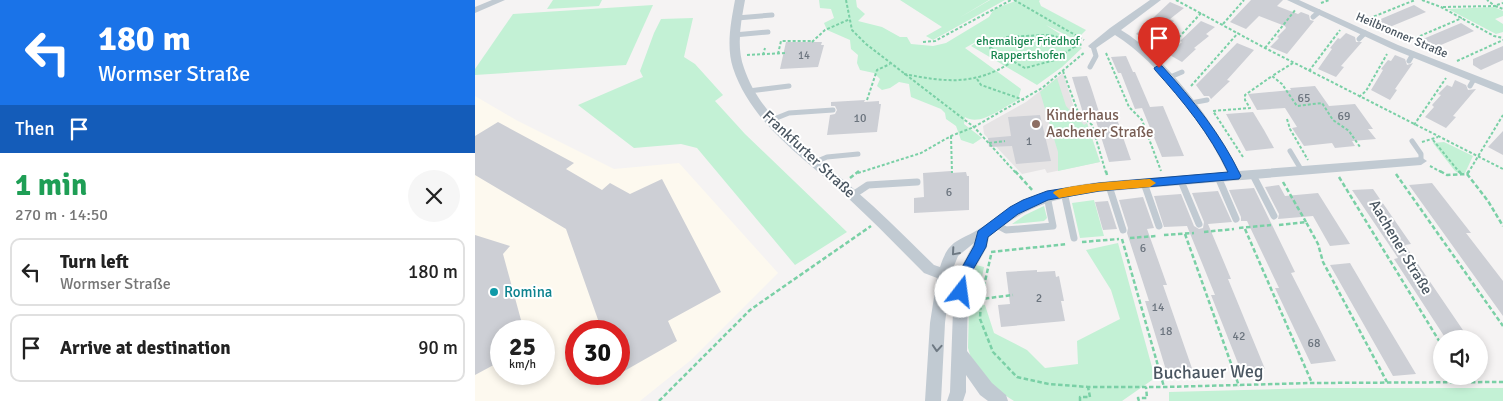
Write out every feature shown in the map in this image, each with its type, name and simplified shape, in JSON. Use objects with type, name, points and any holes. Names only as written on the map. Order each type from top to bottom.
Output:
[{"type":"street","points":[[475,10],[500,0]]},
{"type":"street","name":"Frankfurter Straße","points":[[740,0],[734,34],[736,58],[749,91],[769,121],[853,196],[929,269],[961,280]]},
{"type":"street","points":[[1096,43],[1156,0]]},
{"type":"street","name":"Heilbronner Straße","points":[[1295,3],[1316,15],[1411,58],[1472,82],[1503,90]]},
{"type":"street","points":[[1113,30],[1125,36],[1191,103],[1227,158],[1235,176]]},
{"type":"street","points":[[933,401],[943,275],[954,251],[967,240],[983,234],[1019,207],[1043,197],[1064,192],[1109,186],[1389,164],[1421,157]]},
{"type":"street","points":[[955,401],[958,392],[961,280],[980,247],[983,234]]},
{"type":"street","points":[[959,353],[986,389],[1001,401]]},
{"type":"lane","points":[[737,18],[772,15]]},
{"type":"lane","points":[[734,34],[768,32]]},
{"type":"lane","points":[[1090,67],[1096,56],[1096,43]]},
{"type":"lane","points":[[1168,78],[1182,72]]},
{"type":"lane","points":[[749,91],[789,86]]},
{"type":"lane","points":[[1191,103],[1207,100]]},
{"type":"lane","points":[[769,121],[789,113],[833,110]]},
{"type":"lane","points":[[1413,141],[1421,157]]},
{"type":"lane","points":[[1291,152],[1302,171]]},
{"type":"lane","points":[[815,162],[827,157],[858,154]]},
{"type":"lane","points":[[1253,175],[1273,216]]},
{"type":"lane","points":[[1218,177],[1236,219]]},
{"type":"lane","points":[[1181,180],[1199,224]]},
{"type":"lane","points":[[853,196],[868,186],[917,182]]},
{"type":"lane","points":[[1145,184],[1159,226]]},
{"type":"lane","points":[[1109,186],[1123,230]]},
{"type":"lane","points":[[1064,192],[1074,238]]},
{"type":"lane","points":[[995,224],[1005,230],[1053,226],[1043,197]]},
{"type":"path","points":[[846,0],[852,30],[890,64],[975,128],[1026,182],[1043,197]]},
{"type":"path","points":[[923,42],[935,42],[1011,0]]},
{"type":"path","points":[[1015,0],[1088,43],[1074,46],[1055,60],[1025,68],[990,48],[1011,36],[1046,35],[1055,36],[1074,46]]},
{"type":"path","points":[[1176,0],[1183,1],[1201,13],[1293,63],[1438,138],[1503,169]]},
{"type":"path","points":[[1223,24],[1244,0]]},
{"type":"path","points":[[1356,24],[1415,0]]},
{"type":"path","points":[[1422,0],[1441,7],[1503,39]]},
{"type":"path","points":[[1487,0],[1503,9]]},
{"type":"path","points":[[1265,48],[1295,3]]},
{"type":"path","points":[[1441,7],[1495,6],[1503,4]]},
{"type":"path","points":[[1149,59],[1162,56],[1201,13]]},
{"type":"path","points":[[1401,44],[1462,18]]},
{"type":"path","points":[[778,54],[781,41],[813,41],[825,30],[850,19]]},
{"type":"path","points":[[1309,71],[1343,27]]},
{"type":"path","points":[[1179,90],[1191,86],[1238,33]]},
{"type":"path","points":[[1453,63],[1503,39]]},
{"type":"path","points":[[841,185],[860,171],[921,153],[951,136],[975,128],[1024,100],[1096,43],[1129,107],[1143,120],[1165,182]]},
{"type":"path","points":[[763,55],[765,48]]},
{"type":"path","points":[[1359,97],[1366,91],[1391,48]]},
{"type":"path","points":[[736,58],[787,54]]},
{"type":"path","points":[[903,74],[947,81],[977,79],[994,73],[1012,62]]},
{"type":"path","points":[[1243,157],[1213,111],[1250,108],[1245,100],[1245,95],[1293,63]]},
{"type":"path","points":[[867,100],[877,70],[890,64]]},
{"type":"path","points":[[1063,71],[1078,112],[1092,125],[1105,168]]},
{"type":"path","points":[[1414,125],[1449,72]]},
{"type":"path","points":[[1272,76],[1283,84],[1297,106],[1322,103],[1333,120],[1349,131],[1360,147]]},
{"type":"path","points":[[977,79],[981,85],[1024,100]]},
{"type":"path","points":[[1467,174],[1476,156],[1503,115]]},
{"type":"path","points":[[1287,119],[1290,129],[1303,152]]},
{"type":"path","points":[[951,136],[952,172]]},
{"type":"path","points":[[1438,138],[1422,142],[1421,157],[1447,176],[1467,174]]},
{"type":"path","points":[[1433,140],[1462,174]]},
{"type":"path","points":[[989,143],[1005,141]]},
{"type":"path","points":[[1389,164],[1503,326]]},
{"type":"path","name":"Aachener Straße","points":[[1333,168],[1381,242],[1391,264],[1433,331]]},
{"type":"path","points":[[1278,173],[1318,244],[1323,262],[1387,382]]},
{"type":"path","points":[[1467,174],[1503,226]]},
{"type":"path","points":[[1236,219],[1242,222],[1245,228],[1312,383]]},
{"type":"path","points":[[659,401],[750,310],[880,221]]},
{"type":"path","points":[[991,252],[1122,238],[1306,222]]},
{"type":"path","name":"Buchauer Weg","points":[[995,224],[996,238],[981,298],[980,319],[993,352],[1017,377],[1049,384],[1089,387],[1433,382]]},
{"type":"path","points":[[1185,234],[1239,386]]},
{"type":"path","points":[[1122,238],[1164,387]]},
{"type":"path","points":[[969,299],[1013,294]]},
{"type":"path","name":"Buchauer Weg","points":[[1488,382],[1503,382]]},
{"type":"path","points":[[1080,401],[1080,397],[1090,397],[1089,387]]},
{"type":"path","points":[[1139,401],[1138,398],[1147,398],[1146,387]]},
{"type":"shaded area","name":"Kinderhaus Aachener Straße","points":[[1063,73],[1076,114],[1087,123],[1100,162],[1047,173],[1045,169],[1022,174],[984,134],[983,126],[1026,102]]},
{"type":"shaded area","points":[[475,96],[516,120],[614,169],[679,163],[778,273],[691,360],[640,401],[475,401]]},
{"type":"green space","points":[[553,0],[602,0],[599,6],[547,9]]},
{"type":"green space","name":"ehemaliger Friedhof Rappertshofen","points":[[819,0],[856,0],[857,7],[865,14],[858,21],[882,27],[900,37],[907,37],[911,44],[933,46],[946,43],[989,17],[994,9],[1018,0],[1040,0],[1041,6],[1086,30],[1076,40],[1046,25],[1082,48],[1062,67],[1037,85],[971,46],[988,35],[965,48],[1021,89],[1018,100],[991,115],[977,120],[965,117],[964,124],[982,138],[973,144],[961,140],[956,126],[946,119],[945,113],[941,109],[911,97],[909,84],[899,82],[890,88],[882,90],[877,86],[880,79],[874,73],[860,70],[857,63],[858,55],[851,49],[850,40],[827,30],[824,23],[834,18],[831,9],[820,8]]},
{"type":"green space","points":[[900,0],[989,0],[959,18],[990,0],[1005,0],[933,40],[926,36],[942,27]]},
{"type":"green space","points":[[653,5],[626,65],[475,75],[475,69],[513,14]]},
{"type":"green space","points":[[1494,7],[1503,11],[1503,16],[1495,19],[1503,24],[1503,32],[1496,34],[1448,9]]},
{"type":"green space","points":[[693,18],[684,57],[695,64],[723,95],[715,101],[745,134],[847,232],[795,265],[697,148],[681,144],[634,148],[578,105],[643,77],[640,71],[661,19]]},
{"type":"green space","points":[[1057,78],[1066,106],[1084,125],[1087,123],[1100,162],[1058,171],[1058,152],[1040,92]]},
{"type":"green space","points":[[1444,142],[1473,156],[1465,173],[1455,171],[1433,143]]},
{"type":"green space","points":[[1094,200],[1104,236],[1080,238],[1072,203]]},
{"type":"green space","points":[[1044,206],[1047,218],[1044,221],[1012,224],[1025,215]]},
{"type":"green space","points":[[1118,243],[1155,378],[1122,401],[1014,401],[989,385],[974,368],[968,348],[969,304],[985,305],[994,333],[1027,350],[1045,368],[1078,364],[1077,341],[1120,319],[1111,290],[1086,250]]},
{"type":"green space","points":[[976,265],[984,267],[979,292],[969,292]]},
{"type":"green space","points":[[1313,388],[1503,388],[1503,401],[1169,401],[1169,392]]},
{"type":"building","points":[[1251,0],[1283,0],[1277,6],[1298,14],[1301,12],[1309,15],[1310,20],[1314,21],[1287,54],[1270,47],[1279,38],[1277,37],[1286,28],[1285,26],[1259,16],[1246,29],[1230,22]]},
{"type":"building","points":[[1170,2],[1184,8],[1170,19],[1174,21],[1150,41],[1136,34]]},
{"type":"building","points":[[1414,5],[1426,12],[1380,31],[1369,24]]},
{"type":"building","points":[[1201,21],[1215,27],[1206,34],[1209,36],[1194,48],[1196,49],[1182,62],[1168,54],[1182,42],[1180,41]]},
{"type":"building","points":[[1461,23],[1474,31],[1429,50],[1416,42]]},
{"type":"building","points":[[1346,33],[1355,37],[1356,42],[1362,42],[1341,66],[1344,67],[1336,77],[1318,69],[1332,49],[1330,48],[1338,38],[1340,39]]},
{"type":"building","points":[[786,42],[822,42],[821,45],[824,45],[818,67],[780,69]]},
{"type":"building","points":[[1237,43],[1254,50],[1227,80],[1230,81],[1211,99],[1209,96],[1204,96],[1196,85]]},
{"type":"building","points":[[1503,46],[1503,60],[1481,70],[1473,65],[1473,59]]},
{"type":"building","points":[[1395,55],[1405,59],[1407,65],[1413,63],[1395,89],[1397,90],[1390,100],[1371,90],[1383,70],[1381,69]]},
{"type":"building","points":[[1126,56],[1150,107],[1163,106],[1184,156],[1162,157],[1142,108],[1135,109],[1121,73],[1118,73],[1111,57]]},
{"type":"building","points":[[1087,76],[1099,112],[1083,113],[1072,77]]},
{"type":"building","points":[[1455,80],[1466,85],[1468,90],[1476,89],[1453,116],[1456,117],[1446,128],[1425,117],[1441,95],[1438,94],[1447,85],[1452,87]]},
{"type":"building","points":[[1315,86],[1329,106],[1355,104],[1373,129],[1368,129],[1376,139],[1352,141],[1355,146],[1335,148],[1332,143],[1304,146],[1292,128],[1297,127],[1285,108],[1257,110],[1248,94]]},
{"type":"building","points":[[865,100],[864,102],[879,101],[879,104],[881,104],[877,132],[827,135],[830,115],[835,114],[837,110],[835,106],[831,106],[831,102]]},
{"type":"building","points":[[1253,112],[1274,148],[1246,151],[1226,114]]},
{"type":"building","points":[[1040,115],[1051,161],[1016,164],[1012,146],[989,147],[988,138],[1011,136],[1008,117]]},
{"type":"building","points":[[1117,119],[1131,160],[1109,162],[1096,121]]},
{"type":"building","points":[[498,122],[574,163],[566,169],[602,190],[610,183],[630,194],[662,179],[721,292],[668,321],[677,341],[630,368],[630,320],[598,320],[566,229],[475,175],[475,136]]},
{"type":"building","points":[[1503,131],[1503,155],[1488,147]]},
{"type":"building","points":[[951,171],[951,173],[966,172],[967,176],[969,176],[969,210],[914,213],[914,198],[924,197],[923,173]]},
{"type":"building","points":[[1432,183],[1471,233],[1466,233],[1503,281],[1503,316],[1409,185]]},
{"type":"building","points":[[1279,185],[1285,196],[1318,193],[1350,244],[1330,246],[1313,216],[1278,219],[1279,214],[1265,187]]},
{"type":"building","points":[[1254,188],[1295,272],[1291,273],[1336,361],[1311,364],[1275,288],[1279,288],[1247,221],[1241,221],[1229,190]]},
{"type":"building","points":[[1373,189],[1411,244],[1405,245],[1463,330],[1440,330],[1394,259],[1398,258],[1352,190]]},
{"type":"building","points":[[1218,191],[1232,222],[1208,224],[1231,279],[1228,279],[1265,369],[1241,371],[1211,295],[1215,295],[1187,226],[1164,227],[1154,196],[1181,194],[1194,226],[1199,229],[1203,228],[1204,222],[1192,193]]},
{"type":"building","points":[[1143,197],[1154,228],[1147,229],[1167,285],[1163,285],[1195,377],[1169,380],[1145,301],[1149,301],[1127,233],[1128,228],[1119,200]]},
{"type":"building","points":[[1108,201],[1117,229],[1103,230],[1095,202]]},
{"type":"building","name":"Romina","points":[[475,235],[510,246],[503,254],[521,320],[490,320],[490,367],[475,375]]},
{"type":"building","points":[[1350,263],[1416,374],[1393,376],[1330,265]]},
{"type":"building","points":[[1037,270],[1037,272],[1055,271],[1056,277],[1059,276],[1064,301],[1061,301],[1065,321],[1001,327],[998,305],[1010,304],[1006,272]]},
{"type":"slow traffic","points":[[1059,193],[1099,187],[1150,183]]},
{"type":"place","name":"Kinderhaus Aachener Straße","points":[[1036,124]]},
{"type":"place","name":"Romina","points":[[494,292]]},
{"type":"route","points":[[961,292],[961,280],[980,247],[983,234],[1014,210],[1027,203],[1064,192],[1099,187],[1235,176],[1227,158],[1191,103],[1159,68]]}]
